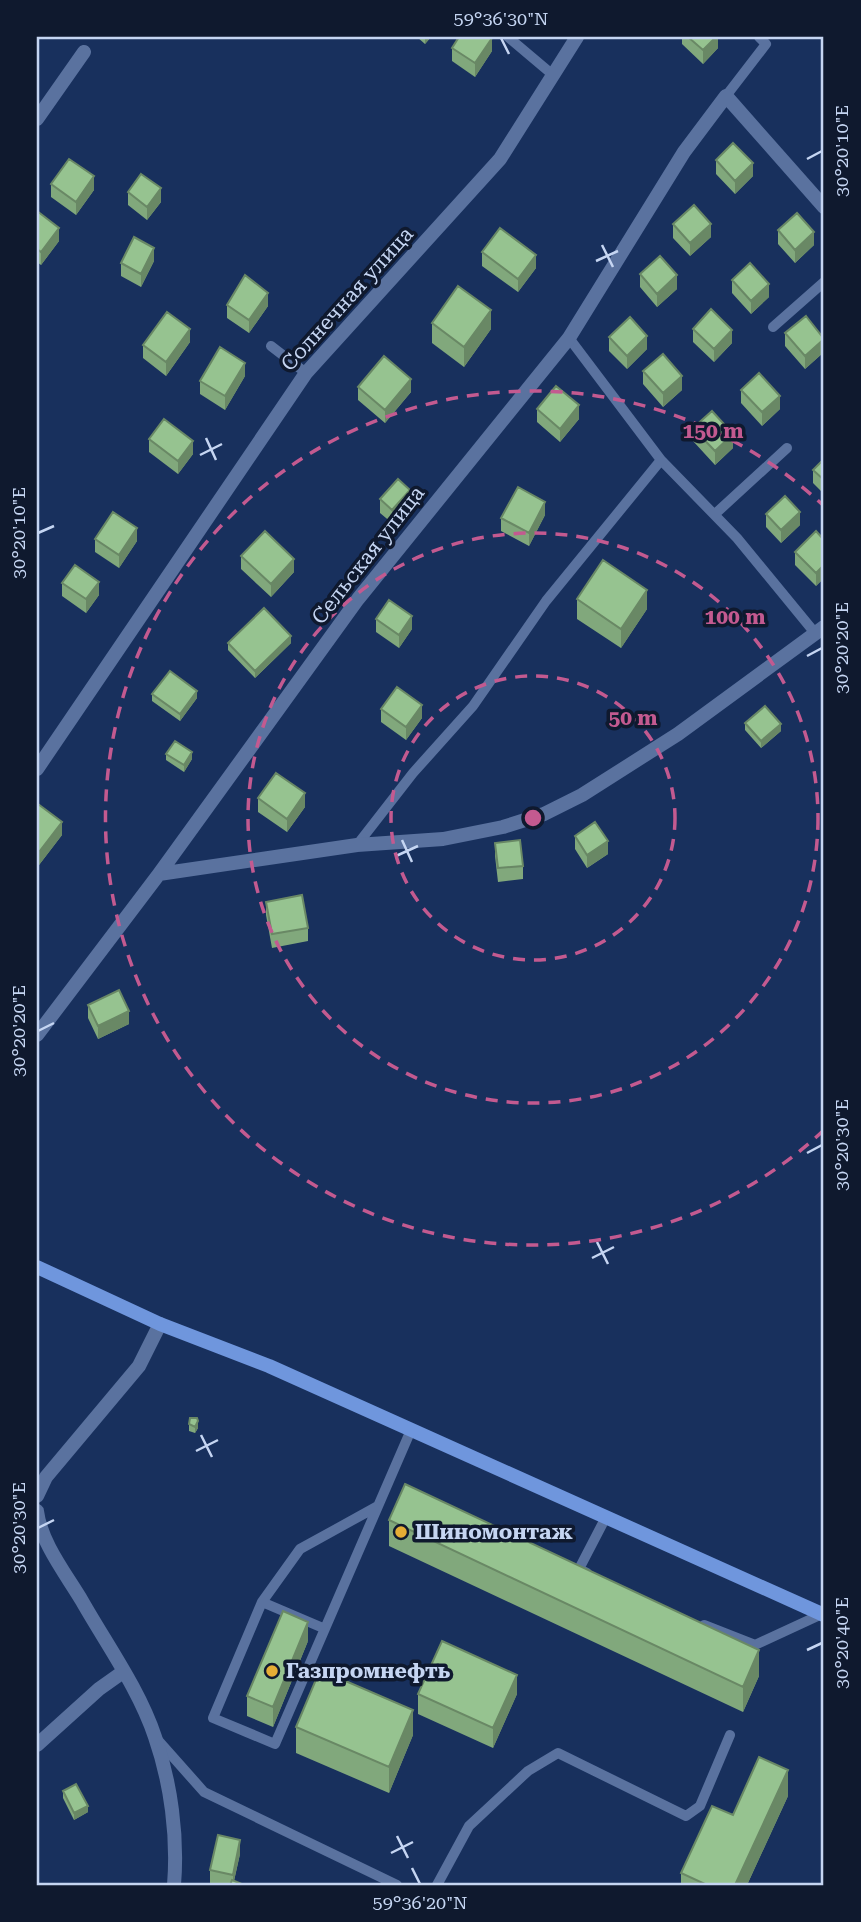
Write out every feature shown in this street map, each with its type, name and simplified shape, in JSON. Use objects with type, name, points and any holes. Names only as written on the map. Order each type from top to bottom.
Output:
[{"type":"main road","points":[[37,1267],[160,1324],[269,1367],[823,1614]]},
{"type":"street","name":"Солнечная улица","points":[[37,769],[306,373],[500,159],[577,37]]},
{"type":"street","points":[[37,119],[84,52]]},
{"type":"street","points":[[726,96],[824,207]]},
{"type":"street","name":"Сельская улица","points":[[37,1035],[159,874],[358,598],[569,338],[684,152],[726,96]]},
{"type":"street","points":[[159,874],[358,845],[443,839],[503,827],[544,814],[582,795],[678,734],[820,631]]},
{"type":"street","points":[[37,1496],[46,1477],[139,1366],[160,1324]]},
{"type":"street","points":[[37,1511],[47,1543],[123,1672],[155,1737],[171,1802],[174,1885]]},
{"type":"street","points":[[37,1745],[99,1689],[123,1672]]},
{"type":"lane","points":[[508,37],[553,75]]},
{"type":"lane","points":[[726,96],[766,44],[759,37]]},
{"type":"lane","points":[[773,327],[824,282]]},
{"type":"lane","points":[[569,338],[661,460],[715,514],[820,631]]},
{"type":"lane","points":[[271,346],[306,373]]},
{"type":"lane","points":[[715,514],[787,448]]},
{"type":"lane","points":[[358,845],[413,773],[473,706],[546,601],[661,460]]},
{"type":"lane","points":[[378,1507],[300,1549],[262,1602],[214,1718],[275,1744],[324,1628],[378,1507],[411,1430]]},
{"type":"lane","points":[[600,1579],[579,1569],[606,1517]]},
{"type":"lane","points":[[262,1602],[324,1628]]},
{"type":"lane","points":[[692,1620],[755,1645],[823,1614]]},
{"type":"lane","points":[[437,1885],[469,1826],[528,1771],[558,1753],[686,1816],[701,1806],[730,1735]]},
{"type":"lane","points":[[155,1737],[204,1792],[397,1885]]},
{"type":"building","points":[[459,37],[492,38],[475,63],[452,48]]},
{"type":"building","points":[[688,37],[716,37],[703,50]]},
{"type":"building","points":[[733,143],[753,163],[735,181],[716,160]]},
{"type":"building","points":[[69,159],[94,176],[76,202],[51,184]]},
{"type":"building","points":[[141,174],[161,188],[147,207],[128,192]]},
{"type":"building","points":[[694,205],[711,224],[690,243],[673,224]]},
{"type":"building","points":[[37,211],[59,228],[41,252],[37,249]]},
{"type":"building","points":[[797,213],[814,232],[795,250],[778,230]]},
{"type":"building","points":[[500,228],[536,255],[518,279],[482,252]]},
{"type":"building","points":[[134,237],[154,248],[141,274],[121,263]]},
{"type":"building","points":[[660,256],[677,275],[657,294],[640,274]]},
{"type":"building","points":[[750,263],[769,284],[751,301],[732,280]]},
{"type":"building","points":[[245,275],[268,293],[249,320],[227,305]]},
{"type":"building","points":[[458,286],[491,310],[464,347],[432,323]]},
{"type":"building","points":[[711,309],[732,330],[714,349],[693,329]]},
{"type":"building","points":[[167,312],[190,329],[166,362],[143,345]]},
{"type":"building","points":[[806,316],[824,339],[805,356],[785,333]]},
{"type":"building","points":[[630,317],[647,336],[627,356],[609,337]]},
{"type":"building","points":[[220,347],[245,363],[225,396],[200,381]]},
{"type":"building","points":[[663,354],[682,376],[663,393],[643,371]]},
{"type":"building","points":[[384,356],[411,379],[385,410],[358,387]]},
{"type":"building","points":[[759,373],[780,396],[762,412],[741,390]]},
{"type":"building","points":[[556,386],[579,405],[560,429],[537,409]]},
{"type":"building","points":[[712,411],[733,434],[715,451],[693,428]]},
{"type":"building","points":[[164,419],[193,441],[178,461],[149,439]]},
{"type":"building","points":[[824,459],[824,480],[813,470]]},
{"type":"building","points":[[398,479],[410,490],[392,510],[380,499]]},
{"type":"building","points":[[518,487],[545,502],[529,533],[501,518]]},
{"type":"building","points":[[785,496],[800,512],[781,530],[766,514]]},
{"type":"building","points":[[113,512],[137,528],[119,555],[95,539]]},
{"type":"building","points":[[265,531],[294,559],[271,584],[241,556]]},
{"type":"building","points":[[816,531],[824,540],[824,565],[816,573],[795,552]]},
{"type":"building","points":[[603,560],[647,590],[621,629],[577,599]]},
{"type":"building","points":[[75,565],[99,582],[86,599],[62,583]]},
{"type":"building","points":[[389,600],[412,616],[399,635],[376,619]]},
{"type":"building","points":[[264,608],[291,636],[255,671],[228,643]]},
{"type":"building","points":[[170,671],[197,691],[180,714],[152,694]]},
{"type":"building","points":[[397,687],[422,705],[406,727],[381,709]]},
{"type":"building","points":[[765,706],[781,724],[761,741],[745,723]]},
{"type":"building","points":[[175,741],[192,752],[184,765],[166,754]]},
{"type":"building","points":[[276,773],[305,793],[287,819],[258,798]]},
{"type":"building","points":[[38,804],[62,822],[39,852],[37,850]]},
{"type":"building","points":[[595,822],[608,841],[587,855],[575,836]]},
{"type":"building","points":[[520,840],[523,866],[498,868],[495,843]]},
{"type":"building","points":[[302,895],[308,928],[272,934],[266,902]]},
{"type":"building","points":[[119,990],[129,1011],[98,1026],[88,1005]]},
{"type":"building","points":[[190,1418],[197,1418],[195,1427],[189,1424]]},
{"type":"building","points":[[405,1484],[759,1650],[743,1687],[389,1520]]},
{"type":"building","points":[[283,1611],[308,1622],[273,1707],[247,1696]]},
{"type":"building","points":[[442,1641],[517,1675],[493,1728],[418,1694]]},
{"type":"building","points":[[320,1670],[413,1710],[389,1767],[296,1727]]},
{"type":"building","points":[[759,1757],[788,1770],[735,1885],[707,1885],[681,1873],[712,1806],[733,1815]]},
{"type":"building","points":[[76,1784],[88,1806],[74,1813],[63,1791]]},
{"type":"building","points":[[218,1835],[240,1840],[233,1875],[210,1870]]},
{"type":"building","points":[[232,1880],[244,1885],[230,1885]]},
{"type":"place","name":"Шиномонтаж","points":[[401,1532]]},
{"type":"place","name":"Газпромнефть","points":[[272,1671]]}]
